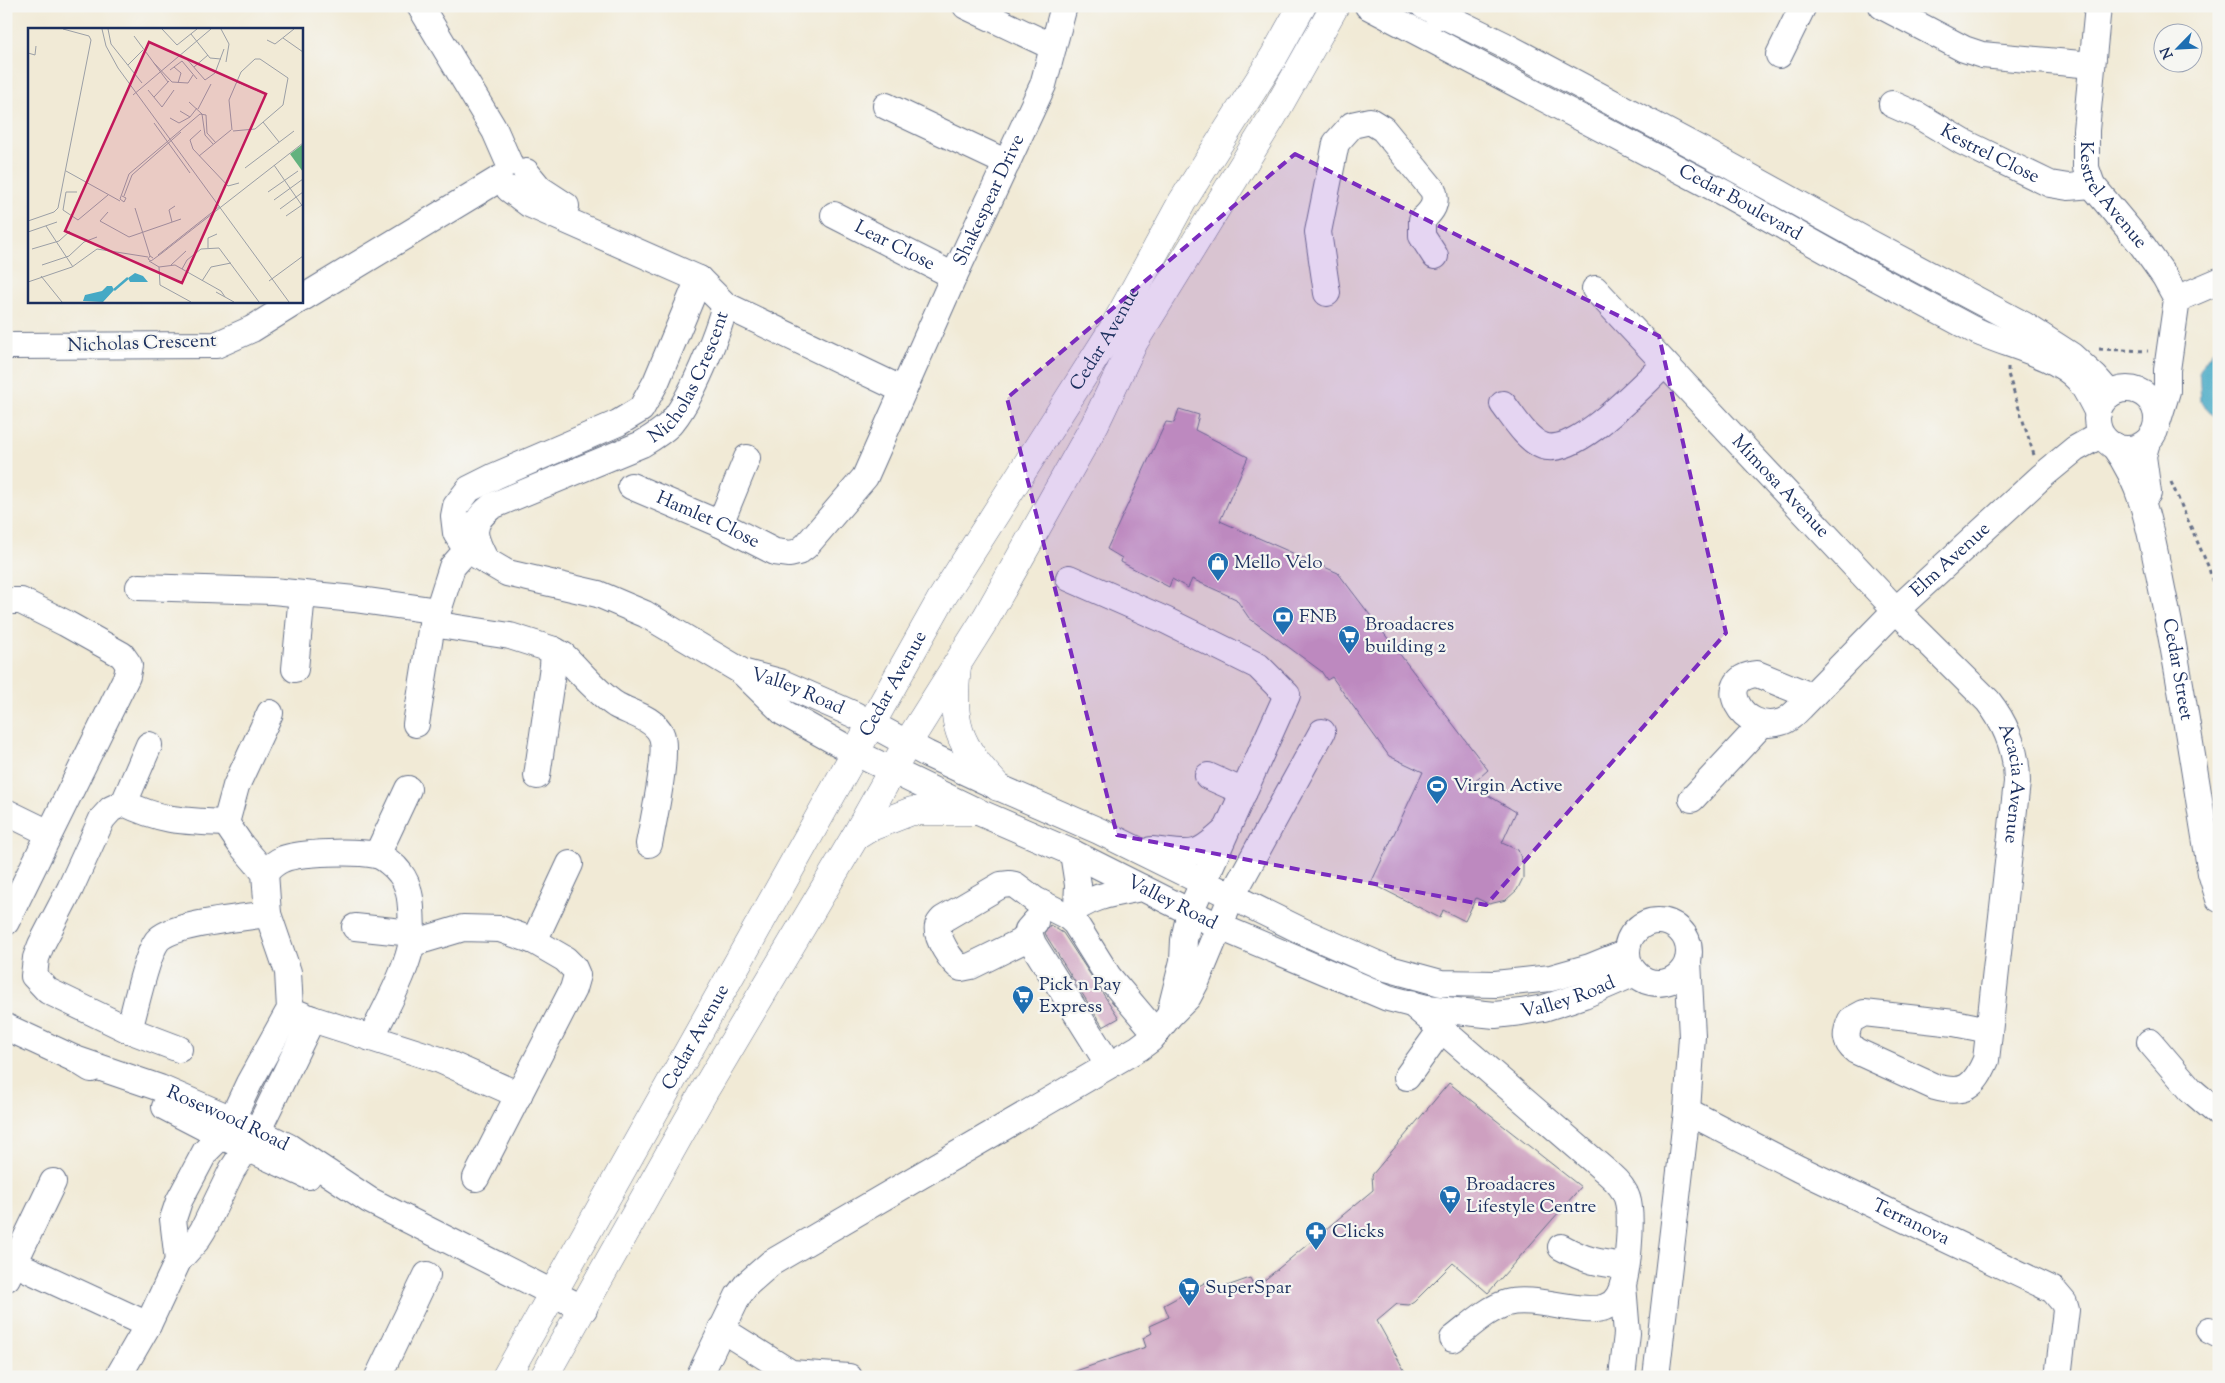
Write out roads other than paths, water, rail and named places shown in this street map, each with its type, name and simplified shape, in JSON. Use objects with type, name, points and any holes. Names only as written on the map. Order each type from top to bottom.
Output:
[{"type":"main road","points":[[1273,58],[1282,17],[1280,6]]},
{"type":"main road","name":"Cedar Avenue","points":[[506,1377],[940,601],[1113,329],[1182,202],[1273,58],[1302,6]]},
{"type":"main road","name":"Cedar Avenue","points":[[544,1377],[584,1309],[701,1096],[855,837],[907,744],[986,618],[1095,424],[1134,342],[1272,116],[1335,6]]},
{"type":"main road","points":[[957,662],[954,696],[956,724],[970,756],[998,787]]},
{"type":"main road","points":[[855,837],[871,827],[912,811],[976,812]]},
{"type":"street","points":[[302,298],[511,176],[495,131],[420,6]]},
{"type":"street","points":[[966,6],[1054,47]]},
{"type":"street","name":"Shakespear Drive","points":[[783,554],[798,552],[806,546],[860,486],[1046,77],[1064,6]]},
{"type":"street","name":"Cedar Boulevard","points":[[1368,6],[1726,194],[1881,281],[1972,329],[2046,358],[2068,370],[2079,380],[2105,422]]},
{"type":"street","points":[[1779,55],[1804,6]]},
{"type":"street","points":[[1882,6],[1964,49],[1982,56],[2092,65]]},
{"type":"street","name":"Kestrel Avenue","points":[[2098,6],[2085,147],[2086,168],[2092,185],[2142,245],[2165,277],[2177,299]]},
{"type":"street","name":"Cedar Boulevard","points":[[1431,9],[1504,45],[1707,153],[2056,345],[2095,377],[2105,422]]},
{"type":"street","name":"Kestrel Close","points":[[1892,104],[1911,112],[1963,142],[2050,184],[2068,187],[2092,185]]},
{"type":"street","points":[[886,106],[1007,163]]},
{"type":"street","points":[[1327,293],[1318,232],[1336,143],[1352,125],[1370,121],[1383,129],[1433,190],[1436,198],[1432,211],[1422,220],[1422,236],[1434,256]]},
{"type":"street","name":"Nicholas Crescent","points":[[511,176],[512,193],[530,204],[611,242],[624,244],[699,279],[725,305],[720,324],[678,413],[658,434],[642,444],[611,457]]},
{"type":"street","name":"Lear Close","points":[[834,215],[954,276]]},
{"type":"street","points":[[1881,281],[1895,256]]},
{"type":"street","name":"Nicholas Crescent","points":[[600,430],[632,416],[647,400],[687,313],[699,279]]},
{"type":"street","points":[[2152,431],[2155,408],[2151,400],[2142,393],[2132,389],[2121,390],[2105,422],[2125,449],[2136,448],[2152,431],[2167,391],[2169,358],[2177,299],[2219,281]]},
{"type":"street","name":"Mimosa Avenue","points":[[1595,289],[1780,484],[1896,610]]},
{"type":"street","name":"Nicholas Crescent","points":[[6,346],[216,345],[245,333],[295,302]]},
{"type":"street","points":[[725,305],[903,390]]},
{"type":"street","points":[[2142,393],[2156,383],[2169,358]]},
{"type":"street","points":[[1503,404],[1536,442],[1544,446],[1560,446],[1587,434],[1665,364]]},
{"type":"street","name":"Elm Avenue","points":[[1762,724],[1774,724],[1788,719],[1896,610],[2041,477],[2105,422]]},
{"type":"street","name":"Cedar Street","points":[[2105,422],[2132,475],[2148,526],[2219,864]]},
{"type":"street","points":[[600,430],[611,457],[498,502],[486,511],[475,527],[476,550],[456,533],[454,516],[456,506],[469,489],[600,430]]},
{"type":"street","name":"Cedar Street","points":[[2152,431],[2143,456],[2146,483],[2183,646],[2211,873],[2219,899]]},
{"type":"street","points":[[720,524],[747,458]]},
{"type":"street","name":"Hamlet Close","points":[[631,486],[720,524],[775,552],[783,554]]},
{"type":"street","points":[[416,724],[435,618],[452,567],[476,550]]},
{"type":"street","name":"Valley Road","points":[[476,550],[507,573],[615,599],[645,614],[741,672],[784,713],[856,753],[976,812],[1073,853],[1218,926],[1351,984],[1388,998],[1427,1008],[1485,1014],[1521,1012],[1544,1008],[1584,995],[1640,970]]},
{"type":"street","points":[[1069,578],[1165,620],[1258,666],[1287,695],[1190,912],[1184,940],[1183,960],[1163,1024]]},
{"type":"street","points":[[139,586],[264,590],[302,594],[435,618],[510,636],[554,650],[563,655],[614,704],[650,722],[661,734],[663,743],[659,790],[649,844]]},
{"type":"street","points":[[295,669],[302,594]]},
{"type":"street","points":[[6,601],[21,602],[65,623],[122,655],[129,665],[127,676],[6,922]]},
{"type":"street","name":"Acacia Avenue","points":[[1896,610],[1988,701],[2003,723],[2015,757],[2017,771],[2015,804],[1986,1060],[1978,1078],[1967,1087],[1953,1090],[1935,1087],[1856,1051],[1850,1047],[1846,1037],[1851,1020],[1864,1013],[1946,1022],[1989,1030]]},
{"type":"street","points":[[537,776],[554,650]]},
{"type":"street","name":"Valley Road","points":[[741,672],[788,685],[855,715],[907,744],[998,787],[1099,831],[1204,884],[1348,952],[1412,975],[1441,983],[1495,984],[1551,978],[1574,971],[1640,970]]},
{"type":"street","points":[[1692,799],[1762,724],[1747,716],[1738,708],[1734,699],[1734,691],[1740,679],[1749,675],[1762,676],[1782,686],[1811,696]]},
{"type":"street","points":[[118,1377],[148,1325],[178,1261],[203,1230],[232,1170],[252,1140],[301,1014],[268,914],[265,873],[240,846],[226,824],[236,786],[270,713]]},
{"type":"street","points":[[699,1377],[742,1289],[771,1263],[1139,1048],[1163,1024],[1193,989],[1232,896],[1322,732]]},
{"type":"street","points":[[149,745],[124,803],[111,809],[102,819],[70,889],[41,945],[34,976],[48,991],[130,1030],[179,1049]]},
{"type":"street","points":[[1208,776],[1244,792]]},
{"type":"street","points":[[377,855],[408,789]]},
{"type":"street","points":[[124,803],[147,814],[170,821],[226,824]]},
{"type":"street","points":[[6,812],[49,833]]},
{"type":"street","points":[[1135,849],[1188,855],[1204,849],[1229,827]]},
{"type":"street","points":[[1063,909],[1078,885],[1073,853]]},
{"type":"street","points":[[265,873],[274,864],[292,856],[325,854],[377,855],[391,864],[401,874],[410,900],[412,938],[392,994],[372,1038]]},
{"type":"street","points":[[534,941],[570,864]]},
{"type":"street","points":[[1030,937],[970,966],[961,968],[951,959],[938,933],[938,926],[943,919],[1005,884],[1020,888],[1063,909],[1075,923],[1108,976],[1163,1024]]},
{"type":"street","points":[[1110,1065],[1030,937],[1028,930],[1063,909],[1091,899],[1142,888]]},
{"type":"street","points":[[130,1030],[150,958],[156,943],[162,936],[179,929],[268,914]]},
{"type":"street","points":[[1656,1377],[1687,1111],[1692,1036],[1687,940],[1681,931],[1666,922],[1655,921],[1645,924],[1634,932],[1629,941],[1640,970],[1675,998],[1691,1021]]},
{"type":"street","points":[[355,927],[412,938],[463,928],[500,929],[534,941],[564,959],[574,968],[577,975],[573,989],[476,1178]]},
{"type":"street","points":[[1640,970],[1668,982],[1678,977],[1688,961]]},
{"type":"street","points":[[1412,975],[1410,1003],[1440,1031],[1619,1183],[1627,1196],[1631,1220],[1624,1275],[1627,1334],[1622,1377]]},
{"type":"street","points":[[301,1014],[440,1060],[519,1095]]},
{"type":"street","points":[[178,1261],[173,1229],[175,1210],[206,1152],[227,1127],[249,1083],[301,1014]]},
{"type":"street","name":"Rosewood Road","points":[[6,1027],[75,1059],[181,1096],[227,1127]]},
{"type":"street","points":[[1407,1077],[1440,1031]]},
{"type":"street","points":[[2150,1042],[2191,1090],[2219,1114]]},
{"type":"street","name":"Rosewood Road","points":[[75,1059],[112,1081],[227,1127],[252,1140],[289,1148],[369,1200],[584,1309]]},
{"type":"street","points":[[181,1096],[195,1098],[217,1096],[239,1089],[249,1083]]},
{"type":"street","name":"Terranova","points":[[1687,1111],[1816,1178],[2053,1290],[2064,1303],[2066,1310],[2058,1377]]},
{"type":"street","name":"Rosewood Road","points":[[252,1140],[273,1160],[343,1192],[369,1200]]},
{"type":"street","points":[[232,1170],[248,1160],[273,1160]]},
{"type":"street","points":[[54,1182],[10,1271],[148,1325]]},
{"type":"street","points":[[1561,1247],[1583,1259],[1601,1264],[1624,1275]]},
{"type":"street","points":[[378,1377],[428,1275]]},
{"type":"street","points":[[1453,1339],[1486,1315],[1507,1303],[1526,1301],[1599,1309],[1616,1300],[1624,1275]]},
{"type":"street","points":[[721,1330],[791,1373],[849,1377]]},
{"type":"water","points":[[2219,342],[2219,421],[2201,402],[2199,370]]},
{"type":"place","name":"Mello Velo","points":[[1218,582]]},
{"type":"place","name":"FNB","points":[[1283,636]]},
{"type":"place","name":"Broadacres building 2","points":[[1349,655]]},
{"type":"place","name":"Virgin Active","points":[[1437,805]]},
{"type":"place","name":"Pick n Pay Express","points":[[1023,1015]]},
{"type":"place","name":"Broadacres Lifestyle Centre","points":[[1450,1215]]},
{"type":"place","name":"Clicks","points":[[1316,1251]]},
{"type":"place","name":"SuperSpar","points":[[1189,1307]]}]
